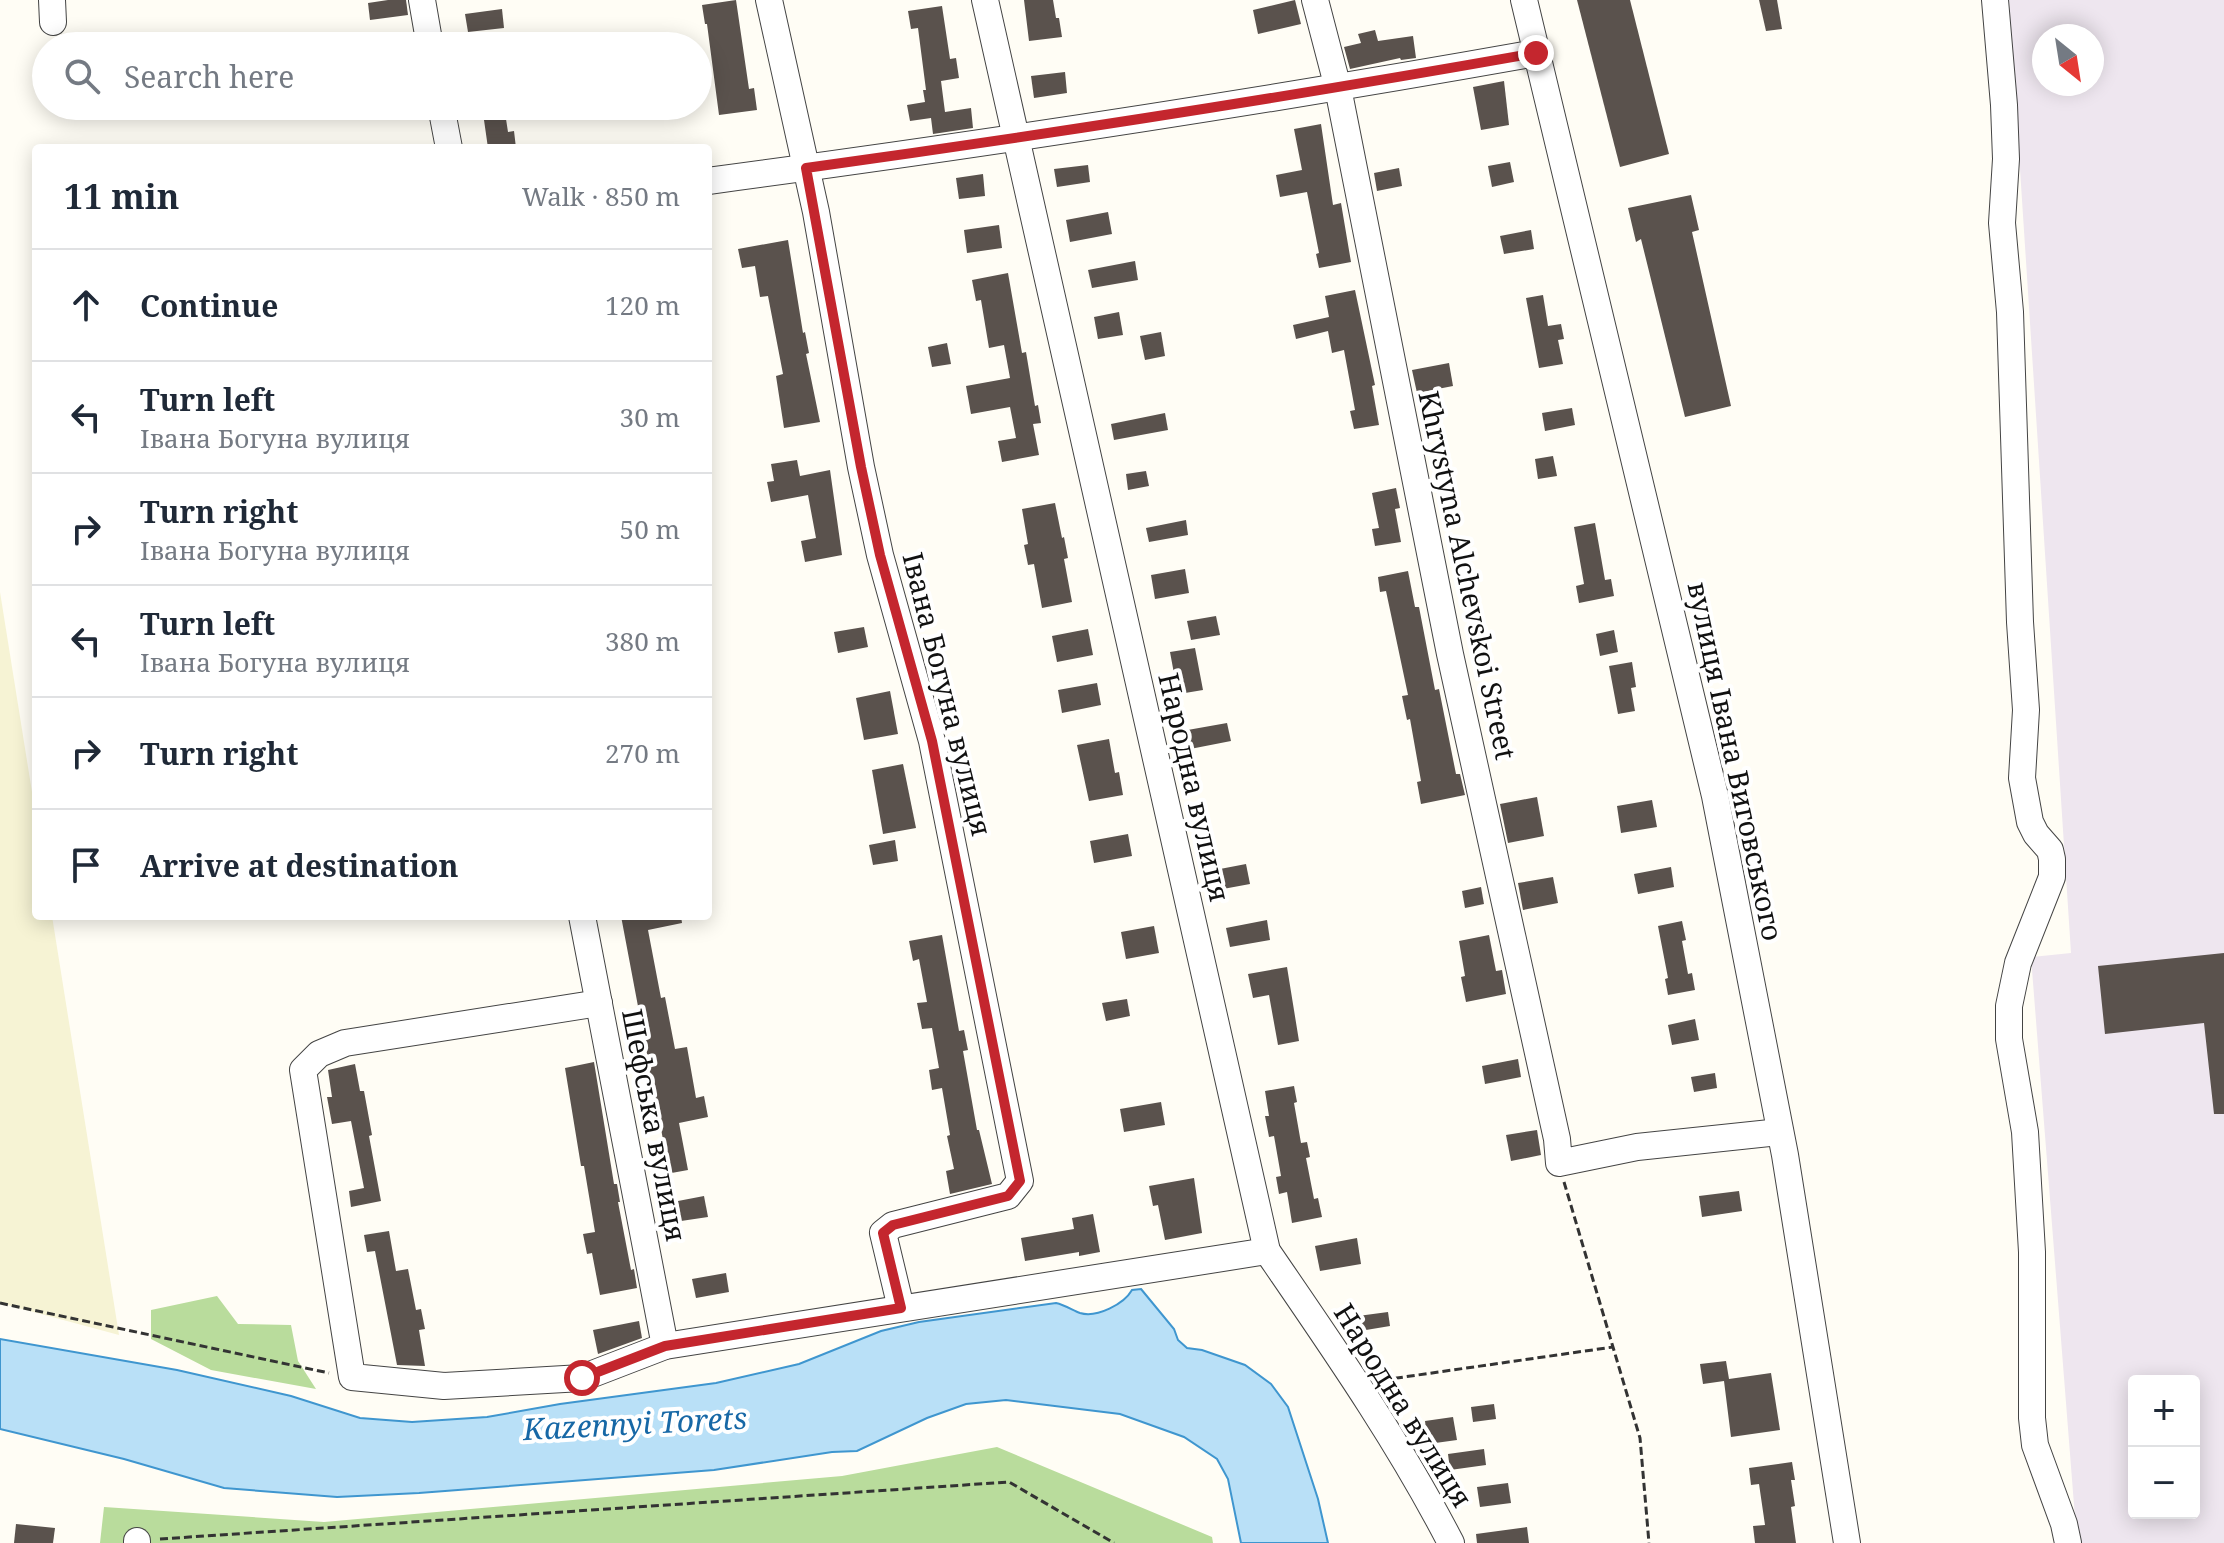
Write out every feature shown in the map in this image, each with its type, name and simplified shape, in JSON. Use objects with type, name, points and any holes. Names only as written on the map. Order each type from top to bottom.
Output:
[{"type":"street","points":[[422,0],[428,32]]},
{"type":"street","name":"Івана Богуна вулиця","points":[[769,0],[806,168],[861,467],[880,555],[932,741],[1020,1181],[1008,1196],[893,1225],[883,1233],[901,1308]]},
{"type":"street","name":"Народна вулиця","points":[[985,0],[1267,1251],[1358,1384],[1425,1491],[1451,1543]]},
{"type":"street","name":"Khrystyna Alchevskoi Street","points":[[1315,0],[1338,88],[1450,654],[1557,1139],[1559,1163]]},
{"type":"street","name":"вулиця Івана Виговського","points":[[1524,0],[1715,796],[1780,1132],[1847,1543]]},
{"type":"street","points":[[1995,0],[2006,159],[2002,223],[2010,312],[2020,622],[2026,710],[2022,778],[2030,822],[2050,850],[2052,877],[2018,963],[2009,1006],[2009,1039],[2025,1132],[2032,1252],[2032,1418],[2035,1445],[2068,1543]]},
{"type":"street","points":[[712,180],[1016,139],[1536,53]]},
{"type":"street","points":[[444,120],[448,144]]},
{"type":"street","name":"Шефська вулиця","points":[[583,920],[665,1346]]},
{"type":"street","points":[[599,1003],[345,1043],[319,1054],[303,1070],[352,1377],[444,1386],[582,1378],[665,1346],[1267,1251]]},
{"type":"street","points":[[1559,1163],[1637,1147],[1780,1132]]},
{"type":"path","points":[[1559,1163],[1640,1438],[1649,1543]]},
{"type":"path","points":[[0,1303],[352,1377]]},
{"type":"path","points":[[1358,1384],[1613,1347]]},
{"type":"path","points":[[137,1542],[1009,1482],[1114,1543]]},
{"type":"shaded area","points":[[2009,0],[2224,0],[2224,1543],[2077,1543],[2031,957],[2071,953]]},
{"type":"shaded area","points":[[0,592],[32,792],[32,920],[53,920],[119,1335],[0,1303]]},
{"type":"green space","points":[[217,1296],[238,1324],[291,1325],[298,1361],[316,1389],[211,1370],[151,1339],[151,1310]]},
{"type":"green space","points":[[997,1447],[1212,1537],[1213,1543],[100,1543],[104,1507],[324,1522],[842,1476]]},
{"type":"water","name":"Kazennyi Torets","points":[[1141,1289],[1187,1348],[1245,1365],[1271,1384],[1288,1407],[1318,1499],[1328,1543],[1241,1543],[1228,1479],[1217,1459],[1184,1437],[1120,1414],[1006,1400],[966,1404],[927,1418],[857,1451],[714,1470],[337,1497],[224,1488],[124,1459],[0,1429],[0,1339],[177,1370],[291,1396],[360,1418],[412,1422],[487,1417],[716,1383],[799,1364],[881,1331],[919,1322],[1056,1303],[1080,1313],[1102,1312],[1117,1305],[1132,1290]]},
{"type":"building","points":[[406,0],[408,15],[370,20],[368,3]]},
{"type":"building","points":[[736,0],[749,89],[754,88],[757,110],[719,115],[712,62],[712,32],[708,32],[705,24],[702,5]]},
{"type":"building","points":[[1024,0],[1053,0],[1062,37],[1029,41]]},
{"type":"building","points":[[1295,0],[1301,24],[1258,34],[1253,10]]},
{"type":"building","points":[[1577,0],[1630,0],[1669,154],[1620,167]]},
{"type":"building","points":[[1759,0],[1777,0],[1782,29],[1766,31]]},
{"type":"building","points":[[942,6],[950,59],[956,58],[959,78],[941,81],[945,112],[971,108],[973,128],[933,134],[931,118],[910,121],[907,105],[925,102],[923,90],[926,90],[918,28],[911,29],[908,11]]},
{"type":"building","points":[[502,9],[504,28],[468,32],[465,14]]},
{"type":"building","points":[[1375,30],[1378,41],[1413,36],[1416,58],[1400,58],[1350,69],[1344,47],[1361,43],[1358,34]]},
{"type":"building","points":[[1065,72],[1067,93],[1034,98],[1031,76]]},
{"type":"building","points":[[1504,81],[1509,125],[1481,130],[1473,87]]},
{"type":"building","points":[[484,120],[506,120],[508,132],[514,131],[516,144],[487,144]]},
{"type":"building","points":[[1321,124],[1333,205],[1341,203],[1351,262],[1319,268],[1307,192],[1280,197],[1276,175],[1302,170],[1294,129]]},
{"type":"building","points":[[1510,162],[1514,182],[1492,187],[1488,166]]},
{"type":"building","points":[[1088,165],[1090,182],[1057,187],[1054,169]]},
{"type":"building","points":[[1399,168],[1402,186],[1377,191],[1374,173]]},
{"type":"building","points":[[983,174],[985,196],[959,199],[956,178]]},
{"type":"building","points":[[1691,195],[1699,230],[1692,232],[1731,406],[1685,417],[1641,239],[1636,242],[1628,208]]},
{"type":"building","points":[[1108,212],[1112,234],[1070,242],[1066,220]]},
{"type":"building","points":[[999,225],[1002,248],[967,253],[964,230]]},
{"type":"building","points":[[1531,230],[1534,249],[1504,254],[1500,236]]},
{"type":"building","points":[[788,240],[820,422],[784,428],[776,376],[783,374],[768,296],[760,297],[755,266],[742,268],[738,249]]},
{"type":"building","points":[[1135,261],[1138,280],[1092,288],[1088,270]]},
{"type":"building","points":[[1008,273],[1022,353],[1026,352],[1041,423],[1033,424],[1039,455],[1002,462],[998,441],[1016,438],[1010,407],[971,414],[966,386],[1010,378],[1004,345],[989,348],[981,300],[976,301],[972,280]]},
{"type":"building","points":[[1355,290],[1375,385],[1372,386],[1379,425],[1354,429],[1350,411],[1355,410],[1344,350],[1332,353],[1328,331],[1296,339],[1293,325],[1329,317],[1325,296]]},
{"type":"building","points":[[1543,295],[1548,326],[1561,324],[1564,339],[1558,340],[1563,364],[1539,368],[1526,298]]},
{"type":"building","points":[[1119,312],[1123,335],[1098,339],[1094,317]]},
{"type":"building","points":[[1161,332],[1165,356],[1145,360],[1140,336]]},
{"type":"building","points":[[947,343],[951,364],[932,367],[928,347]]},
{"type":"building","points":[[1449,363],[1453,386],[1417,393],[1412,370]]},
{"type":"building","points":[[1572,408],[1575,425],[1545,431],[1542,413]]},
{"type":"building","points":[[1165,413],[1168,430],[1114,440],[1111,424]]},
{"type":"building","points":[[1553,456],[1557,476],[1538,479],[1535,459]]},
{"type":"building","points":[[797,460],[800,476],[830,470],[842,555],[805,562],[801,541],[816,538],[808,495],[771,502],[767,482],[774,481],[771,464]]},
{"type":"building","points":[[1146,471],[1149,486],[1128,490],[1126,474]]},
{"type":"building","points":[[1396,488],[1400,508],[1395,509],[1401,542],[1375,546],[1372,529],[1379,528],[1372,493]]},
{"type":"building","points":[[1055,503],[1068,558],[1064,559],[1072,602],[1042,608],[1034,564],[1028,565],[1022,509]]},
{"type":"building","points":[[1186,520],[1188,535],[1149,542],[1146,528]]},
{"type":"building","points":[[1595,523],[1605,580],[1611,579],[1614,596],[1579,603],[1576,586],[1584,584],[1574,527]]},
{"type":"building","points":[[1185,569],[1189,593],[1155,599],[1151,575]]},
{"type":"building","points":[[1408,571],[1415,607],[1419,607],[1435,690],[1439,689],[1456,774],[1460,774],[1465,795],[1421,804],[1417,782],[1421,781],[1410,719],[1407,720],[1402,696],[1408,695],[1386,591],[1380,592],[1378,577]]},
{"type":"building","points":[[1216,616],[1220,635],[1191,640],[1187,621]]},
{"type":"building","points":[[864,627],[868,647],[838,653],[834,632]]},
{"type":"building","points":[[1088,629],[1093,655],[1057,662],[1052,636]]},
{"type":"building","points":[[1614,630],[1618,652],[1600,656],[1596,634]]},
{"type":"building","points":[[1195,648],[1203,690],[1173,695],[1170,680],[1175,679],[1170,652]]},
{"type":"building","points":[[1632,662],[1636,687],[1631,688],[1635,711],[1618,714],[1609,666]]},
{"type":"building","points":[[1097,683],[1101,705],[1062,713],[1058,690]]},
{"type":"building","points":[[890,691],[898,734],[864,740],[856,698]]},
{"type":"building","points":[[1227,723],[1231,741],[1185,750],[1182,731]]},
{"type":"building","points":[[1109,739],[1115,773],[1119,772],[1123,795],[1089,801],[1077,745]]},
{"type":"building","points":[[903,764],[916,828],[883,834],[872,770]]},
{"type":"building","points":[[1537,797],[1544,836],[1508,843],[1500,804]]},
{"type":"building","points":[[1652,800],[1657,827],[1621,833],[1617,806]]},
{"type":"building","points":[[1128,834],[1132,856],[1094,863],[1090,841]]},
{"type":"building","points":[[895,840],[898,861],[873,865],[869,845]]},
{"type":"building","points":[[1246,864],[1250,884],[1223,889],[1220,869]]},
{"type":"building","points":[[1671,867],[1674,887],[1638,894],[1634,874]]},
{"type":"building","points":[[1553,877],[1558,903],[1523,910],[1518,883]]},
{"type":"building","points":[[1481,887],[1484,904],[1465,908],[1462,891]]},
{"type":"building","points":[[622,920],[682,920],[682,923],[648,930],[675,1049],[687,1047],[696,1098],[704,1096],[708,1117],[679,1123],[688,1170],[666,1174],[652,1078],[648,1078],[644,1055],[647,1054]]},
{"type":"building","points":[[1267,920],[1270,940],[1230,947],[1226,928]]},
{"type":"building","points":[[1682,921],[1688,974],[1692,973],[1695,990],[1668,995],[1665,979],[1668,978],[1658,926]]},
{"type":"building","points":[[1154,926],[1159,953],[1126,959],[1121,932]]},
{"type":"building","points":[[942,935],[959,1031],[964,1030],[968,1050],[963,1051],[977,1130],[992,1184],[950,1194],[946,1171],[954,1169],[947,1136],[950,1135],[942,1088],[932,1090],[929,1070],[939,1068],[932,1028],[922,1029],[917,1003],[927,1002],[919,959],[913,961],[909,941]]},
{"type":"building","points":[[1489,935],[1496,971],[1502,970],[1506,994],[1466,1002],[1459,941]]},
{"type":"building","points":[[2224,953],[2224,1114],[2214,1114],[2204,1023],[2105,1034],[2098,966]]},
{"type":"building","points":[[1287,967],[1299,1041],[1278,1045],[1269,995],[1253,998],[1248,974]]},
{"type":"building","points":[[1127,999],[1130,1016],[1106,1021],[1102,1003]]},
{"type":"building","points":[[1695,1019],[1699,1040],[1672,1045],[1668,1025]]},
{"type":"building","points":[[1518,1059],[1521,1077],[1485,1084],[1482,1066]]},
{"type":"building","points":[[594,1062],[614,1184],[617,1184],[631,1270],[634,1269],[637,1288],[600,1295],[592,1253],[587,1254],[583,1234],[595,1232],[565,1068]]},
{"type":"building","points":[[355,1064],[360,1091],[364,1091],[381,1201],[351,1207],[349,1191],[364,1188],[351,1121],[332,1124],[327,1097],[332,1097],[328,1070]]},
{"type":"building","points":[[1715,1073],[1717,1088],[1694,1092],[1691,1077]]},
{"type":"building","points":[[1294,1086],[1301,1143],[1307,1142],[1310,1157],[1306,1158],[1314,1199],[1318,1198],[1322,1217],[1292,1223],[1287,1192],[1279,1194],[1276,1177],[1281,1176],[1274,1136],[1269,1137],[1265,1116],[1269,1116],[1265,1091]]},
{"type":"building","points":[[1161,1102],[1165,1125],[1124,1132],[1120,1109]]},
{"type":"building","points":[[1537,1130],[1541,1155],[1511,1161],[1506,1135]]},
{"type":"building","points":[[1194,1178],[1202,1233],[1165,1240],[1158,1205],[1153,1206],[1149,1186]]},
{"type":"building","points":[[1739,1191],[1742,1211],[1702,1217],[1699,1196]]},
{"type":"building","points":[[704,1196],[708,1217],[681,1221],[678,1201]]},
{"type":"building","points":[[1093,1214],[1100,1252],[1079,1256],[1079,1252],[1025,1261],[1021,1238],[1074,1229],[1072,1218]]},
{"type":"building","points":[[389,1231],[396,1271],[408,1269],[416,1310],[421,1309],[425,1329],[419,1330],[425,1366],[397,1365],[375,1251],[367,1252],[364,1235]]},
{"type":"building","points":[[1357,1238],[1361,1264],[1320,1271],[1315,1246]]},
{"type":"building","points":[[726,1273],[729,1292],[696,1298],[692,1279]]},
{"type":"building","points":[[1388,1312],[1390,1326],[1360,1331],[1358,1316]]},
{"type":"building","points":[[639,1321],[642,1338],[598,1354],[593,1330]]},
{"type":"building","points":[[1726,1361],[1729,1379],[1771,1373],[1780,1430],[1731,1437],[1724,1381],[1703,1384],[1700,1364]]},
{"type":"building","points":[[1494,1404],[1496,1419],[1473,1422],[1471,1407]]},
{"type":"building","points":[[1453,1417],[1457,1440],[1428,1444],[1425,1421]]},
{"type":"building","points":[[1484,1449],[1486,1465],[1450,1470],[1448,1454]]},
{"type":"building","points":[[1792,1462],[1795,1506],[1791,1507],[1796,1543],[1755,1543],[1753,1526],[1765,1525],[1759,1484],[1751,1485],[1749,1468]]},
{"type":"building","points":[[1508,1483],[1511,1503],[1480,1507],[1477,1487]]},
{"type":"building","points":[[16,1524],[55,1528],[53,1543],[14,1543]]},
{"type":"building","points":[[1527,1527],[1529,1543],[1477,1543],[1476,1534]]},
{"type":"route","points":[[582,1378],[665,1346],[901,1308],[883,1233],[893,1225],[1008,1196],[1020,1181],[932,741],[880,555],[861,467],[806,168],[1016,139],[1536,53]]}]
